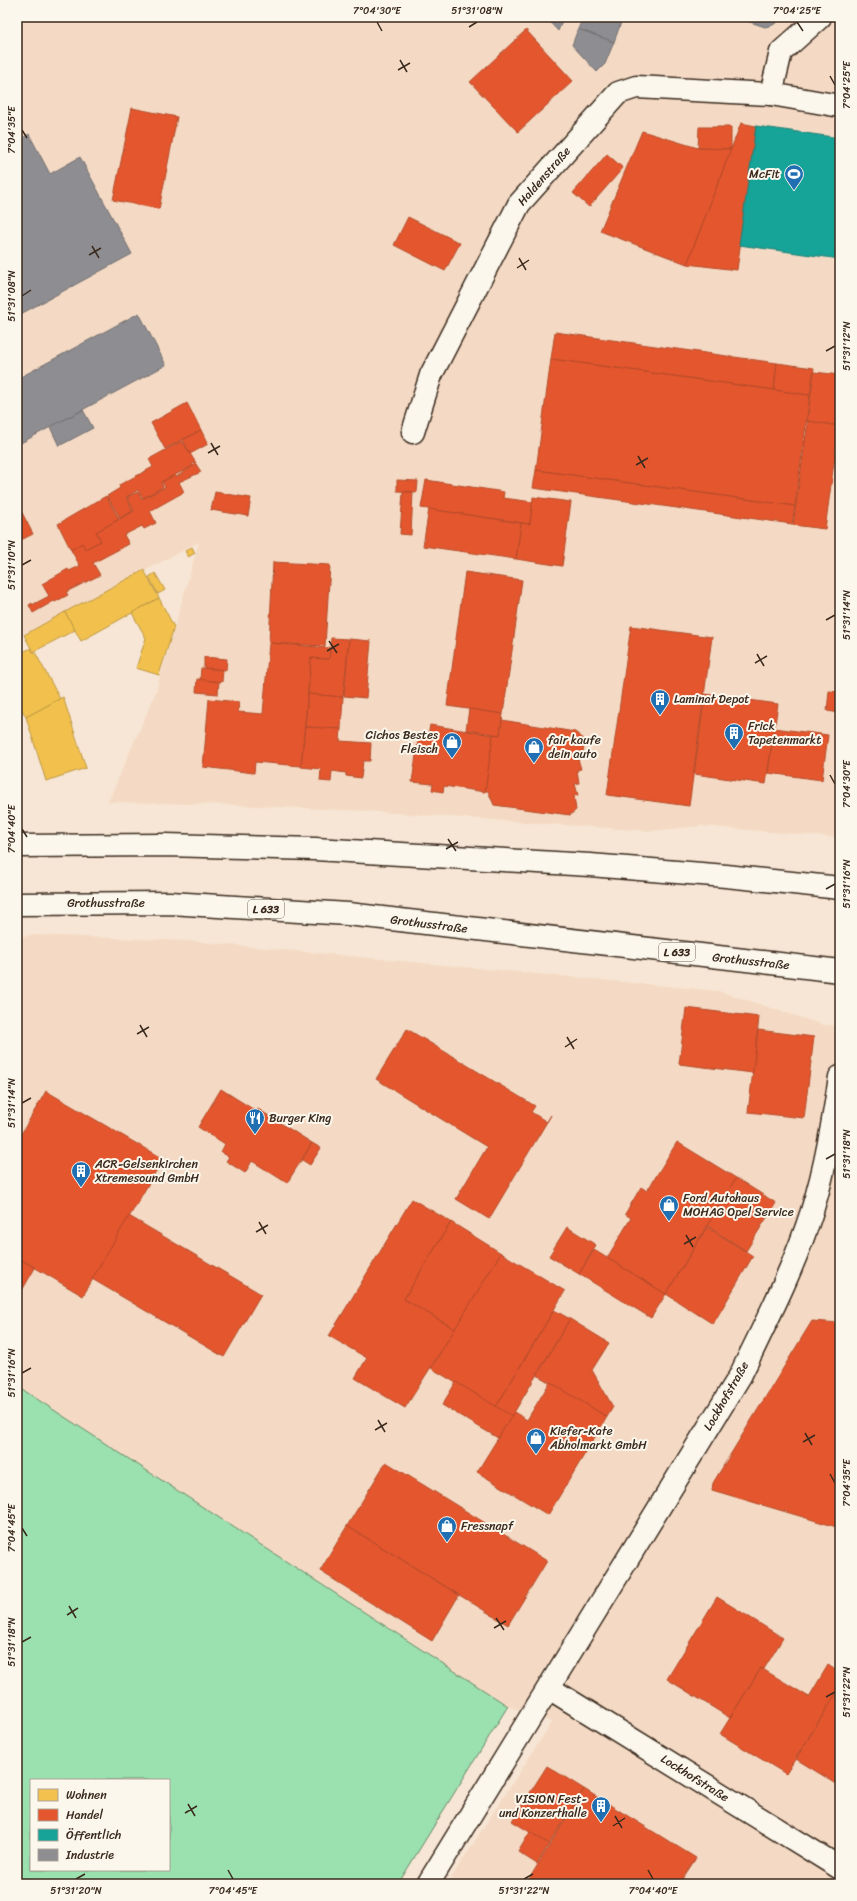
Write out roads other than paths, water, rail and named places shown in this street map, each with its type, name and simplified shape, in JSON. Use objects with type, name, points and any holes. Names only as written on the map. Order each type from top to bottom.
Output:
[{"type":"street","points":[[771,94],[781,52],[820,17]]},
{"type":"street","name":"Haldenstraße","points":[[413,432],[431,375],[519,204],[618,93],[636,86],[771,94],[840,106]]},
{"type":"street","points":[[17,846],[164,845],[315,849],[590,865],[726,876],[840,888]]},
{"type":"street","name":"Grothusstraße","points":[[17,904],[170,903],[348,914],[840,971]]},
{"type":"street","name":"Lockhofstraße","points":[[428,1884],[736,1382],[776,1302],[812,1212],[827,1157],[840,1077]]},
{"type":"street","name":"Lockhofstraße","points":[[549,1688],[840,1868]]},
{"type":"place","name":"McFit","points":[[794,191]]},
{"type":"place","name":"Laminat Depot","points":[[660,716]]},
{"type":"place","name":"Frick Tapetenmarkt","points":[[734,750]]},
{"type":"place","name":"Cichos Bestes Fleisch","points":[[452,759]]},
{"type":"place","name":"fair kaufe dein auto","points":[[534,764]]},
{"type":"place","name":"Burger King","points":[[255,1135]]},
{"type":"place","name":"ACR-Gelsenkirchen Xtremesound GmbH","points":[[81,1188]]},
{"type":"place","name":"Ford Autohaus MOHAG Opel Service","points":[[669,1222]]},
{"type":"place","name":"Kiefer-Kate Abholmarkt GmbH","points":[[536,1455]]},
{"type":"place","name":"Fressnapf","points":[[447,1543]]},
{"type":"place","name":"VISION Fest- und Konzerthalle","points":[[601,1823]]}]
